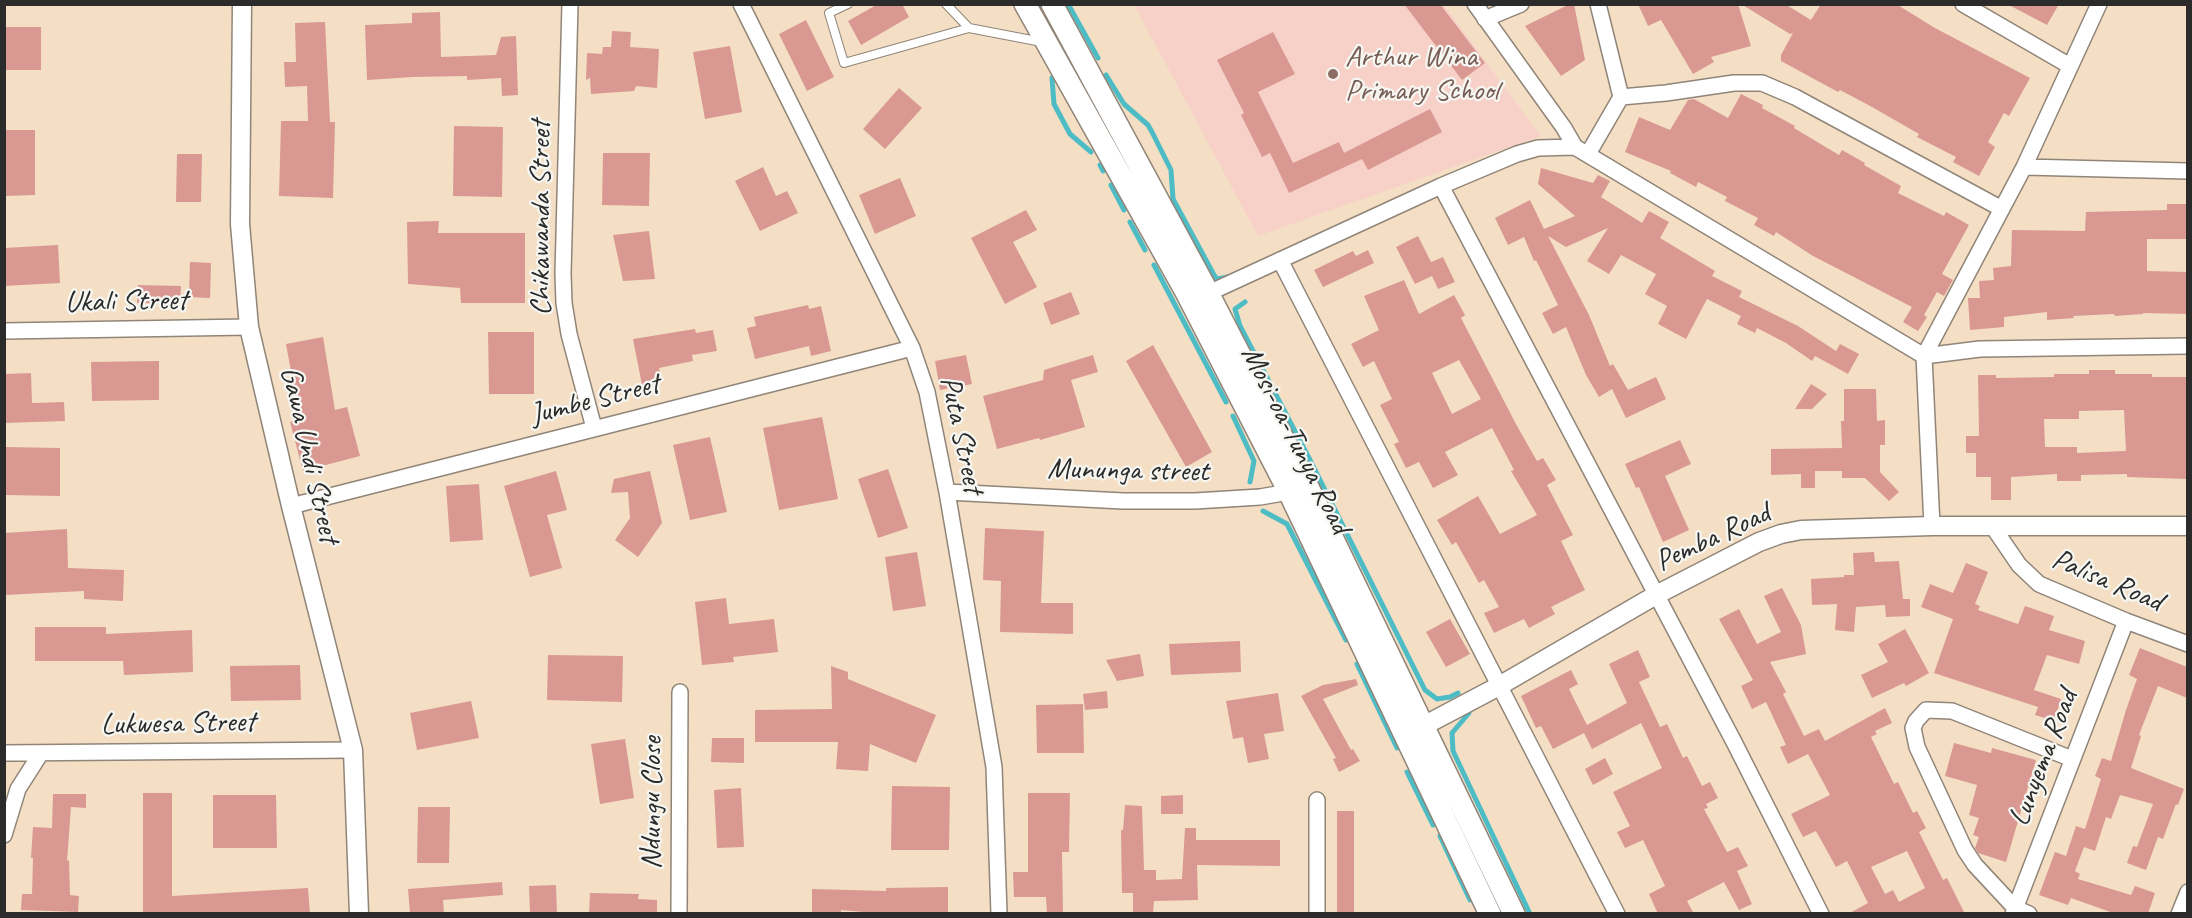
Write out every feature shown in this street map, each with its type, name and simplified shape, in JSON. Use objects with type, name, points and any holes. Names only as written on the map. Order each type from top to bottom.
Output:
[{"type":"main road","name":"Mosi-oa-Tunya Road","points":[[1025,4],[1046,43],[1199,297]]},
{"type":"main road","name":"Mosi-oa-Tunya Road","points":[[1052,4],[1297,488],[1415,730],[1514,914]]},
{"type":"main road","name":"Mosi-oa-Tunya Road","points":[[1415,730],[1491,914]]},
{"type":"street","name":"Gawa Undi Street","points":[[242,4],[240,224],[249,327],[291,506],[353,750],[359,914]]},
{"type":"street","name":"Chikawanda Street","points":[[570,4],[564,303],[568,334],[594,428]]},
{"type":"street","name":"Puta Street","points":[[741,4],[912,348],[927,392],[947,492],[994,766],[999,914]]},
{"type":"street","points":[[1475,4],[1581,150],[1924,356],[1980,349],[2187,346]]},
{"type":"street","points":[[1485,19],[1521,4]]},
{"type":"street","points":[[1598,4],[1621,97]]},
{"type":"street","points":[[1963,4],[2070,66]]},
{"type":"street","points":[[1932,526],[1924,356],[2024,167],[2099,4]]},
{"type":"street","points":[[1581,150],[1621,97],[1734,83],[1762,83],[1795,97],[2002,208]]},
{"type":"street","points":[[1199,297],[1441,186],[1517,154],[1538,148],[1581,150]]},
{"type":"street","points":[[2024,167],[2187,171]]},
{"type":"street","points":[[1441,186],[1821,914]]},
{"type":"street","points":[[1280,260],[1617,914]]},
{"type":"street","name":"Ukali Street","points":[[4,331],[249,327]]},
{"type":"street","name":"Jumbe Street","points":[[291,506],[912,348]]},
{"type":"street","name":"Mununga street","points":[[947,492],[1123,501],[1195,501],[1260,497],[1297,488]]},
{"type":"street","name":"Pemba Road","points":[[1415,730],[1499,686],[1656,595],[1759,542],[1781,534],[1801,530],[1932,526],[2187,526]]},
{"type":"street","name":"Palisa Road","points":[[1993,527],[2019,565],[2030,578],[2039,584],[2187,644]]},
{"type":"street","name":"Lunyema Road","points":[[2019,912],[2072,759],[2126,621]]},
{"type":"street","name":"Ndungu Close","points":[[679,914],[680,692]]},
{"type":"street","points":[[2019,912],[1975,865],[1965,850],[1917,747],[1913,728],[1926,710],[1952,711],[2072,759]]},
{"type":"street","name":"Lukwesa Street","points":[[4,753],[353,750]]},
{"type":"street","points":[[4,835],[18,789],[41,753]]},
{"type":"street","points":[[1317,800],[1317,914]]},
{"type":"street","points":[[2180,914],[2187,892]]},
{"type":"lane","points":[[848,4],[829,13],[844,63],[969,28],[1046,43]]},
{"type":"lane","points":[[946,4],[969,28]]},
{"type":"shaded area","name":"Arthur Wina Primary School","points":[[1134,5],[1444,5],[1541,136],[1258,236]]},
{"type":"building","points":[[878,4],[902,4],[909,17],[861,45],[848,21]]},
{"type":"building","points":[[1404,4],[1440,4],[1485,63],[1462,80]]},
{"type":"building","points":[[1574,4],[1585,60],[1561,76],[1525,26]]},
{"type":"building","points":[[1638,4],[1738,4],[1751,46],[1711,57],[1714,62],[1693,74],[1661,20],[1648,26]]},
{"type":"building","points":[[1741,4],[1785,4],[1811,20],[1821,4],[1896,4],[1935,28],[2030,78],[2009,116],[2004,113],[1988,142],[1995,147],[1979,176],[1953,162],[1956,157],[1917,137],[1919,134],[1840,90],[1838,92],[1781,61],[1781,55],[1793,33],[1790,34]]},
{"type":"building","points":[[2007,4],[2059,4],[2047,25]]},
{"type":"building","points":[[440,12],[441,57],[496,55],[501,37],[516,36],[518,95],[502,96],[501,78],[467,80],[467,76],[367,80],[365,25],[412,23],[412,13]]},
{"type":"building","points":[[806,20],[834,77],[807,91],[779,34]]},
{"type":"building","points":[[325,22],[330,122],[335,122],[333,198],[279,196],[281,121],[308,121],[307,86],[285,87],[284,62],[296,62],[295,23]]},
{"type":"building","points":[[4,27],[41,27],[41,70],[4,70]]},
{"type":"building","points":[[612,31],[631,32],[630,47],[659,49],[657,88],[636,86],[634,91],[591,94],[590,78],[586,80],[587,53],[602,54],[603,47],[611,47]]},
{"type":"building","points":[[1273,32],[1295,74],[1258,92],[1293,163],[1339,142],[1344,153],[1430,109],[1442,132],[1368,170],[1362,159],[1289,193],[1270,153],[1262,157],[1241,115],[1244,113],[1217,60]]},
{"type":"building","points":[[730,46],[742,112],[705,119],[693,52]]},
{"type":"building","points":[[899,88],[922,108],[885,149],[863,129]]},
{"type":"building","points":[[1741,94],[1763,105],[1762,108],[1795,126],[1794,128],[1839,155],[1842,150],[1865,163],[1864,165],[1901,186],[1898,193],[1944,216],[1946,212],[1969,225],[1942,274],[1953,280],[1944,296],[1937,292],[1924,315],[1927,317],[1918,331],[1903,322],[1912,307],[1813,256],[1776,232],[1774,236],[1754,225],[1758,218],[1725,201],[1727,197],[1698,182],[1696,187],[1670,173],[1671,171],[1625,152],[1639,117],[1670,130],[1688,100],[1694,99],[1728,118]]},
{"type":"building","points":[[454,126],[503,127],[502,197],[453,196]]},
{"type":"building","points":[[4,130],[35,130],[35,195],[4,196]]},
{"type":"building","points":[[603,153],[650,153],[649,206],[602,205]]},
{"type":"building","points":[[177,154],[202,154],[201,202],[176,202]]},
{"type":"building","points":[[763,167],[776,196],[787,191],[798,213],[760,231],[735,181]]},
{"type":"building","points":[[1541,168],[1593,183],[1598,175],[1610,181],[1601,197],[1642,223],[1649,211],[1669,222],[1660,238],[1715,271],[1712,276],[1742,291],[1739,297],[1798,326],[1836,351],[1840,344],[1859,354],[1848,374],[1815,356],[1812,361],[1786,343],[1757,328],[1755,333],[1737,324],[1741,316],[1707,299],[1686,339],[1658,324],[1667,306],[1645,294],[1656,274],[1621,255],[1609,274],[1587,261],[1608,228],[1566,247],[1548,236],[1589,315],[1610,366],[1613,364],[1628,390],[1656,377],[1666,399],[1626,418],[1612,389],[1599,397],[1586,375],[1566,327],[1553,334],[1542,313],[1558,305],[1536,260],[1534,261],[1524,237],[1508,245],[1495,218],[1530,200],[1544,229],[1575,216],[1538,184]]},
{"type":"building","points":[[900,178],[916,216],[875,234],[859,195]]},
{"type":"building","points":[[2167,204],[2187,204],[2187,239],[2147,239],[2147,271],[2187,272],[2187,314],[2143,313],[2115,316],[2114,314],[2047,320],[2047,312],[2004,317],[2004,327],[1970,330],[1968,298],[1980,298],[1979,281],[1994,280],[1993,268],[2011,266],[2012,230],[2085,231],[2086,212],[2167,210]]},
{"type":"building","points":[[1026,210],[1037,230],[1013,242],[1037,287],[1005,304],[971,238]]},
{"type":"building","points":[[439,221],[438,233],[525,233],[525,303],[461,303],[460,288],[408,284],[407,222]]},
{"type":"building","points":[[649,231],[655,279],[623,281],[613,235]]},
{"type":"building","points":[[1418,236],[1431,262],[1443,257],[1455,282],[1438,289],[1432,276],[1415,284],[1396,247]]},
{"type":"building","points":[[58,245],[60,283],[4,286],[4,248]]},
{"type":"building","points":[[1368,250],[1374,263],[1323,287],[1314,270],[1353,251],[1356,256]]},
{"type":"building","points":[[190,262],[211,263],[210,298],[189,297]]},
{"type":"building","points":[[1404,280],[1419,314],[1454,295],[1465,315],[1461,318],[1517,426],[1537,461],[1543,458],[1556,480],[1547,485],[1573,535],[1561,541],[1585,590],[1551,607],[1555,614],[1529,628],[1524,619],[1494,633],[1484,613],[1499,607],[1484,580],[1479,583],[1456,542],[1452,545],[1437,520],[1478,496],[1500,534],[1537,515],[1511,471],[1514,470],[1492,428],[1445,452],[1458,475],[1433,488],[1419,462],[1406,468],[1394,444],[1399,442],[1380,405],[1392,399],[1374,361],[1363,367],[1351,344],[1379,330],[1364,296]],"holes":[[[1459,360],[1481,399],[1452,414],[1432,373]]]},
{"type":"building","points":[[138,285],[181,286],[180,304],[137,303]]},
{"type":"building","points":[[1071,292],[1080,314],[1051,325],[1043,303]]},
{"type":"building","points":[[808,305],[809,309],[821,306],[831,351],[811,356],[809,346],[755,359],[747,328],[756,326],[754,317]]},
{"type":"building","points":[[695,329],[696,333],[713,330],[717,351],[692,355],[693,361],[659,368],[662,381],[642,385],[633,339]]},
{"type":"building","points":[[488,332],[534,332],[534,394],[489,394]]},
{"type":"building","points":[[323,337],[335,410],[347,407],[360,456],[303,471],[290,422],[300,420],[286,344]]},
{"type":"building","points":[[1153,345],[1212,452],[1186,467],[1126,361]]},
{"type":"building","points":[[966,355],[972,384],[940,390],[935,361]]},
{"type":"building","points":[[1093,355],[1098,372],[1071,380],[1085,427],[997,449],[983,396],[1043,380],[1044,370]]},
{"type":"building","points":[[159,361],[159,400],[92,401],[91,362]]},
{"type":"building","points":[[2089,370],[2115,370],[2115,374],[2187,377],[2187,479],[2127,477],[2127,474],[2081,475],[2081,481],[2057,481],[2057,474],[2011,477],[2011,500],[1991,500],[1991,477],[1976,477],[1976,453],[1966,453],[1966,436],[1979,436],[1978,375],[1996,375],[1996,378],[2089,374]],"holes":[[[2124,410],[2126,451],[2077,453],[2077,447],[2045,447],[2044,419],[2079,419],[2079,411]]]},
{"type":"building","points":[[31,373],[32,403],[64,402],[65,421],[4,423],[4,374]]},
{"type":"building","points":[[1811,384],[1827,394],[1812,409],[1795,409]]},
{"type":"building","points":[[1844,389],[1876,389],[1877,421],[1885,420],[1885,445],[1880,445],[1880,472],[1899,492],[1889,501],[1865,478],[1842,478],[1842,471],[1815,471],[1815,488],[1801,488],[1801,474],[1771,475],[1771,449],[1842,448],[1841,421],[1844,421]]},
{"type":"building","points":[[822,417],[838,499],[779,510],[763,428]]},
{"type":"building","points":[[710,437],[727,512],[690,520],[673,445]]},
{"type":"building","points":[[1680,440],[1691,464],[1665,476],[1689,530],[1663,542],[1639,487],[1636,488],[1625,464]]},
{"type":"building","points":[[4,447],[60,448],[60,496],[4,495]]},
{"type":"building","points":[[888,469],[908,528],[878,538],[858,479]]},
{"type":"building","points":[[556,471],[567,510],[547,515],[562,568],[530,577],[504,486]]},
{"type":"building","points":[[650,471],[662,523],[638,557],[615,540],[630,518],[628,492],[611,493],[614,479]]},
{"type":"building","points":[[479,484],[483,540],[450,542],[446,486]]},
{"type":"building","points":[[985,528],[1044,531],[1041,603],[1073,603],[1073,634],[1000,632],[1001,581],[983,580]]},
{"type":"building","points":[[67,529],[68,568],[124,570],[123,601],[84,599],[84,591],[4,595],[4,533]]},
{"type":"building","points":[[917,552],[926,606],[893,611],[885,557]]},
{"type":"building","points":[[1874,552],[1875,562],[1899,561],[1903,599],[1910,599],[1910,616],[1886,617],[1885,605],[1856,607],[1854,632],[1835,630],[1837,604],[1812,605],[1811,579],[1854,575],[1853,553]]},
{"type":"building","points":[[1966,563],[1988,572],[1975,604],[1980,606],[1978,610],[2018,624],[2025,606],[2054,616],[2049,630],[2085,641],[2079,664],[2047,655],[2034,690],[2061,699],[2054,721],[2035,715],[2038,707],[1934,673],[1953,619],[1921,607],[1930,584],[1953,593]]},
{"type":"building","points":[[1782,588],[1801,625],[1806,654],[1770,662],[1786,692],[1783,694],[1804,736],[1819,729],[1825,741],[1885,708],[1892,723],[1875,731],[1877,734],[1871,737],[1894,784],[1898,782],[1913,813],[1917,811],[1926,828],[1919,832],[1943,880],[1947,878],[1965,914],[1848,914],[1868,903],[1847,861],[1836,867],[1816,831],[1803,837],[1791,814],[1830,795],[1808,754],[1788,764],[1780,747],[1786,745],[1766,702],[1752,709],[1741,686],[1753,680],[1719,619],[1739,609],[1757,644],[1781,632],[1764,596]],"holes":[[[1907,851],[1925,888],[1899,902],[1893,890],[1885,894],[1871,867]]]},
{"type":"building","points":[[726,598],[729,624],[774,619],[778,652],[733,657],[734,662],[702,665],[695,602]]},
{"type":"building","points":[[1450,619],[1470,654],[1446,667],[1426,632]]},
{"type":"building","points":[[35,627],[106,627],[106,634],[192,630],[193,672],[124,675],[123,661],[35,661]]},
{"type":"building","points":[[1905,629],[1929,673],[1906,686],[1904,683],[1872,698],[1861,675],[1888,662],[1878,644]]},
{"type":"building","points":[[1240,641],[1241,672],[1171,675],[1169,644]]},
{"type":"building","points":[[2140,648],[2187,667],[2187,698],[2158,686],[2139,735],[2141,736],[2131,768],[2184,789],[2163,839],[2158,837],[2146,870],[2127,863],[2133,846],[2137,847],[2153,804],[2120,795],[2111,819],[2106,817],[2095,851],[2084,847],[2075,871],[2080,874],[2078,879],[2131,895],[2135,886],[2155,893],[2148,914],[2116,914],[2071,898],[2068,905],[2039,895],[2055,852],[2066,856],[2076,826],[2085,829],[2101,779],[2095,776],[2102,758],[2111,761],[2137,679],[2129,675]]},
{"type":"building","points":[[1638,650],[1650,677],[1639,682],[1660,727],[1667,724],[1683,758],[1687,756],[1702,786],[1710,782],[1718,798],[1706,804],[1708,808],[1704,809],[1727,852],[1738,847],[1748,866],[1737,871],[1752,904],[1739,910],[1724,882],[1687,901],[1694,914],[1658,914],[1649,894],[1665,886],[1643,840],[1625,848],[1617,832],[1630,826],[1613,792],[1662,768],[1641,723],[1592,749],[1584,733],[1553,749],[1541,726],[1536,728],[1521,696],[1571,670],[1578,684],[1569,689],[1587,725],[1627,703],[1609,664]]},
{"type":"building","points":[[1140,654],[1144,676],[1117,681],[1106,660]]},
{"type":"building","points":[[548,655],[623,656],[622,702],[547,700]]},
{"type":"building","points":[[300,665],[301,700],[231,701],[230,666]]},
{"type":"building","points":[[831,666],[848,672],[848,679],[936,715],[916,763],[870,744],[868,771],[836,769],[838,742],[755,742],[755,710],[832,709]]},
{"type":"building","points":[[1356,679],[1358,685],[1323,699],[1351,750],[1353,749],[1360,761],[1339,772],[1333,759],[1336,758],[1301,696],[1323,685]]},
{"type":"building","points":[[1107,691],[1108,708],[1085,710],[1083,694]]},
{"type":"building","points":[[1278,693],[1284,731],[1264,734],[1269,759],[1248,763],[1243,737],[1233,739],[1226,701]]},
{"type":"building","points":[[471,701],[479,738],[417,750],[410,713]]},
{"type":"building","points":[[1083,704],[1084,753],[1037,753],[1036,705]]},
{"type":"building","points":[[712,738],[744,738],[744,763],[711,762]]},
{"type":"building","points":[[625,739],[634,798],[600,804],[591,744]]},
{"type":"building","points":[[1954,743],[1991,753],[1992,748],[2036,760],[2006,862],[1978,853],[1975,848],[1979,837],[1973,835],[1979,818],[1969,815],[1977,785],[1945,776]]},
{"type":"building","points":[[1605,758],[1613,774],[1593,785],[1585,769]]},
{"type":"building","points":[[892,786],[950,787],[949,850],[891,850]]},
{"type":"building","points":[[741,788],[744,847],[717,848],[714,790]]},
{"type":"building","points":[[143,793],[172,793],[172,896],[308,888],[310,914],[143,914]]},
{"type":"building","points":[[1028,793],[1070,793],[1069,852],[1062,852],[1063,914],[1047,914],[1046,897],[1014,897],[1013,872],[1028,872]]},
{"type":"building","points":[[53,794],[86,794],[86,808],[71,807],[67,861],[69,860],[70,895],[79,896],[78,912],[21,910],[22,894],[32,894],[33,827],[52,828]]},
{"type":"building","points":[[213,795],[276,795],[277,848],[213,848]]},
{"type":"building","points":[[1183,795],[1183,814],[1161,814],[1161,796]]},
{"type":"building","points":[[1125,805],[1142,806],[1144,870],[1156,870],[1156,880],[1182,879],[1185,828],[1196,828],[1196,840],[1280,840],[1280,866],[1197,865],[1198,900],[1154,901],[1153,914],[1133,914],[1133,893],[1122,893],[1121,830],[1123,830]]},
{"type":"building","points":[[418,807],[450,807],[449,863],[417,863]]},
{"type":"building","points":[[1337,811],[1354,811],[1354,914],[1337,914]]},
{"type":"building","points":[[502,882],[503,895],[443,900],[444,914],[410,914],[408,889]]},
{"type":"building","points":[[556,885],[557,914],[530,914],[529,886]]},
{"type":"building","points":[[948,887],[948,914],[886,914],[841,910],[841,914],[812,914],[812,889],[886,891],[886,888]]},
{"type":"building","points":[[590,893],[639,894],[638,899],[657,900],[657,914],[589,914]]},
{"type":"waterway","points":[[1068,4],[1098,58]]},
{"type":"waterway","points":[[1106,75],[1124,104],[1148,125],[1152,132],[1171,170],[1173,199],[1214,275],[1217,279],[1228,277]]},
{"type":"waterway","points":[[1052,78],[1054,104],[1070,134],[1091,152]]},
{"type":"waterway","points":[[1100,165],[1103,171]]},
{"type":"waterway","points":[[1111,185],[1124,210]]},
{"type":"waterway","points":[[1130,222],[1145,250]]},
{"type":"waterway","points":[[1154,265],[1226,402]]},
{"type":"waterway","points":[[1245,302],[1235,309],[1240,326],[1425,690],[1437,699],[1458,693]]},
{"type":"waterway","points":[[1233,416],[1254,461],[1250,482]]},
{"type":"waterway","points":[[1263,511],[1287,524],[1346,640]]},
{"type":"waterway","points":[[1357,664],[1397,748]]},
{"type":"waterway","points":[[1469,713],[1452,733],[1453,751],[1530,914]]},
{"type":"waterway","points":[[1407,772],[1433,825]]},
{"type":"waterway","points":[[1440,836],[1470,900]]},
{"type":"place","name":"Arthur Wina Primary School","points":[[1333,74]]}]
